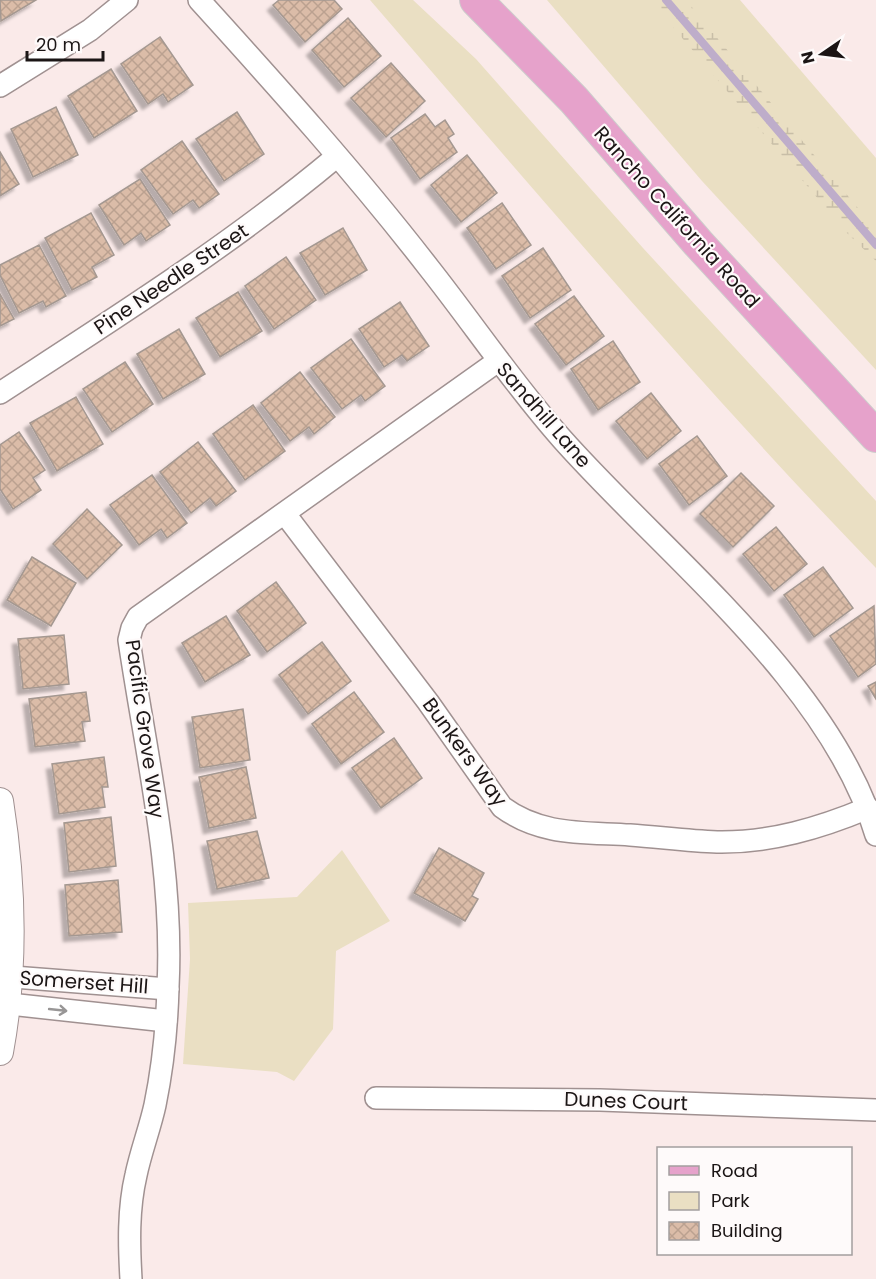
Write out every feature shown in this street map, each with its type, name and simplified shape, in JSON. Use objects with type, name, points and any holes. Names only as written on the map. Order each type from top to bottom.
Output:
[{"type":"main road","name":"Rancho California Road","points":[[476,0],[574,100],[698,243],[876,436]]},
{"type":"street","points":[[0,86],[90,30],[127,0]]},
{"type":"street","name":"Sandhill Lane","points":[[199,0],[429,267],[498,361],[562,439],[748,634],[823,722],[855,777],[876,835]]},
{"type":"street","name":"Pine Needle Street","points":[[0,393],[184,273],[265,214],[336,157]]},
{"type":"street","name":"Pacific Grove Way","points":[[131,1279],[129,1240],[135,1176],[155,1107],[162,1066],[168,989],[169,905],[153,779],[129,640],[132,628],[138,617],[498,361]]},
{"type":"street","name":"Bunkers Way","points":[[285,514],[428,702],[502,807],[535,827],[718,842],[756,840],[801,832],[833,823],[868,808]]},
{"type":"street","points":[[0,801],[10,882],[0,1052]]},
{"type":"street","name":"Somerset Hill","points":[[4,976],[168,989]]},
{"type":"street","name":"Somerset Hill","points":[[3,1004],[166,1022]]},
{"type":"street","name":"Dunes Court","points":[[376,1098],[600,1100],[876,1110]]},
{"type":"green space","points":[[370,0],[413,0],[476,59],[643,248],[876,501],[876,568],[682,359]]},
{"type":"green space","points":[[547,0],[740,0],[876,158],[876,370],[702,181]]},
{"type":"green space","points":[[650,0],[686,0],[876,230],[876,261],[847,233]]},
{"type":"green space","points":[[342,850],[390,921],[336,951],[333,1029],[294,1081],[277,1072],[183,1064],[190,959],[188,903],[297,897]]},
{"type":"building","points":[[0,0],[36,0],[1,21]]},
{"type":"building","points":[[279,0],[334,0],[342,9],[305,42],[273,5]]},
{"type":"building","points":[[348,18],[381,56],[344,87],[312,50]]},
{"type":"building","points":[[160,37],[193,85],[168,102],[163,94],[148,104],[121,64]]},
{"type":"building","points":[[391,63],[425,101],[386,137],[351,98]]},
{"type":"building","points":[[111,69],[137,111],[94,138],[68,96]]},
{"type":"building","points":[[56,107],[78,155],[33,177],[11,129]]},
{"type":"building","points":[[237,112],[264,154],[224,181],[196,139]]},
{"type":"building","points":[[425,114],[435,127],[445,120],[454,134],[448,138],[457,152],[420,179],[391,138]]},
{"type":"building","points":[[182,141],[219,194],[199,208],[193,200],[173,214],[141,170]]},
{"type":"building","points":[[0,152],[19,184],[0,196]]},
{"type":"building","points":[[467,155],[497,193],[461,222],[431,185]]},
{"type":"building","points":[[140,179],[170,225],[146,241],[141,233],[124,245],[99,205]]},
{"type":"building","points":[[502,203],[531,245],[496,269],[467,228]]},
{"type":"building","points":[[91,213],[114,255],[92,267],[97,277],[72,290],[45,238]]},
{"type":"building","points":[[343,228],[367,270],[325,295],[300,253]]},
{"type":"building","points":[[39,245],[66,296],[46,307],[43,301],[19,313],[0,275],[0,265]]},
{"type":"building","points":[[543,248],[571,290],[530,318],[502,276]]},
{"type":"building","points":[[286,257],[316,300],[274,329],[245,286]]},
{"type":"building","points":[[238,292],[262,331],[220,357],[196,318]]},
{"type":"building","points":[[0,294],[14,319],[0,326]]},
{"type":"building","points":[[574,296],[604,336],[566,365],[535,324]]},
{"type":"building","points":[[400,302],[429,346],[407,361],[402,355],[384,367],[359,329]]},
{"type":"building","points":[[179,329],[205,374],[163,399],[137,354]]},
{"type":"building","points":[[351,339],[385,386],[365,401],[361,395],[342,409],[311,368]]},
{"type":"building","points":[[613,341],[640,382],[598,410],[571,369]]},
{"type":"building","points":[[125,362],[153,404],[112,432],[83,389]]},
{"type":"building","points":[[300,372],[335,417],[314,434],[309,427],[290,441],[261,403]]},
{"type":"building","points":[[651,393],[681,431],[647,459],[616,421]]},
{"type":"building","points":[[76,397],[103,444],[57,471],[30,423]]},
{"type":"building","points":[[253,405],[285,451],[245,480],[213,434]]},
{"type":"building","points":[[19,432],[45,470],[33,478],[41,490],[13,509],[0,489],[0,445]]},
{"type":"building","points":[[697,436],[727,476],[689,505],[659,464]]},
{"type":"building","points":[[198,442],[236,491],[216,506],[210,498],[191,513],[160,472]]},
{"type":"building","points":[[741,473],[774,506],[733,547],[700,514]]},
{"type":"building","points":[[152,475],[187,523],[167,538],[161,529],[139,545],[110,505]]},
{"type":"building","points":[[87,509],[122,545],[87,579],[53,544]]},
{"type":"building","points":[[776,527],[807,564],[774,591],[743,554]]},
{"type":"building","points":[[32,557],[76,583],[51,626],[7,600]]},
{"type":"building","points":[[823,567],[853,608],[814,637],[784,595]]},
{"type":"building","points":[[276,582],[306,623],[267,652],[237,611]]},
{"type":"building","points":[[874,606],[876,664],[858,677],[830,636]]},
{"type":"building","points":[[226,616],[250,655],[205,682],[182,643]]},
{"type":"building","points":[[64,635],[69,684],[23,689],[18,639]]},
{"type":"building","points":[[322,642],[351,681],[308,714],[279,675]]},
{"type":"building","points":[[876,682],[876,699],[868,686]]},
{"type":"building","points":[[86,692],[90,721],[82,722],[85,741],[35,747],[29,699]]},
{"type":"building","points":[[354,692],[384,732],[341,764],[312,724]]},
{"type":"building","points":[[243,709],[250,760],[200,768],[192,717]]},
{"type":"building","points":[[394,738],[422,778],[381,808],[352,768]]},
{"type":"building","points":[[104,757],[108,787],[102,787],[105,807],[59,814],[52,764]]},
{"type":"building","points":[[246,767],[256,818],[209,828],[199,777]]},
{"type":"building","points":[[111,817],[116,866],[69,872],[64,823]]},
{"type":"building","points":[[257,831],[269,878],[217,889],[207,841]]},
{"type":"building","points":[[439,848],[484,873],[472,896],[478,899],[465,921],[414,893]]},
{"type":"building","points":[[118,880],[122,932],[69,936],[65,885]]},
{"type":"waterway","points":[[666,0],[876,245]]}]
